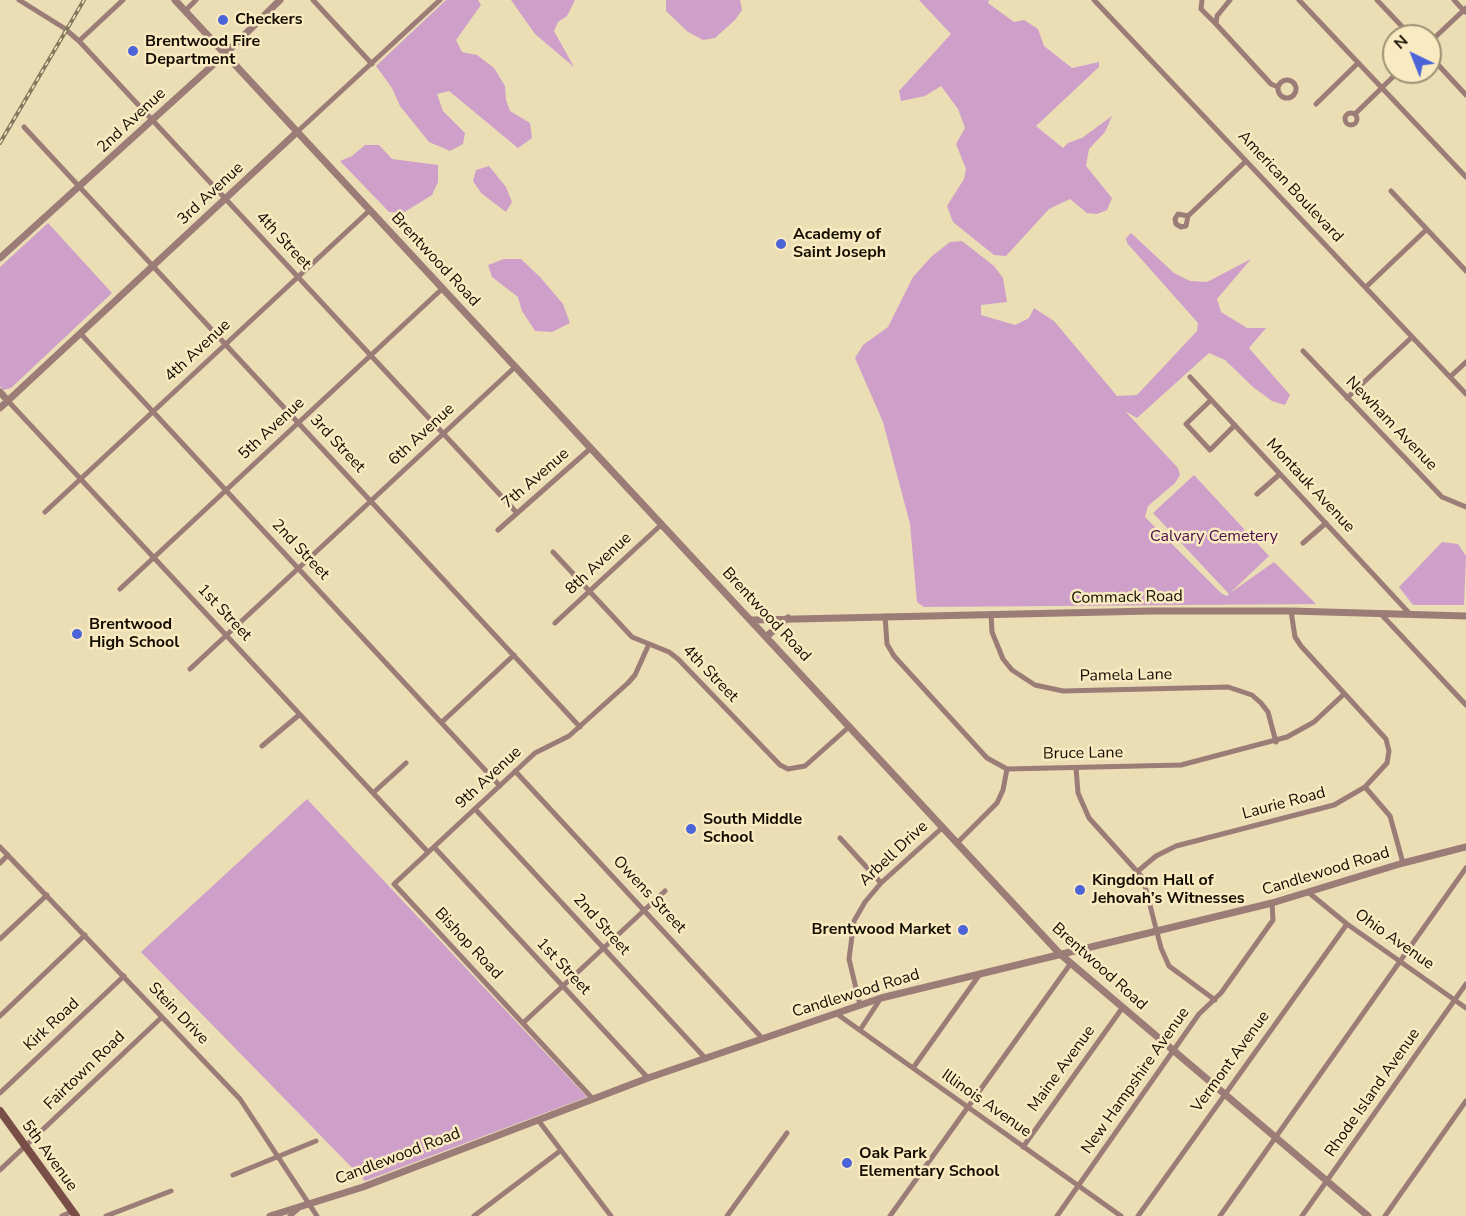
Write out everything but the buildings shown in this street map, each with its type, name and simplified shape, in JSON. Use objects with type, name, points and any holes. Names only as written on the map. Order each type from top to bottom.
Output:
[{"type":"main road","name":"5th Avenue","points":[[0,1111],[75,1214]]},
{"type":"street","name":"4th Street","points":[[19,0],[64,28],[79,41],[517,513]]},
{"type":"street","points":[[79,41],[123,0]]},
{"type":"street","name":"Brentwood Road","points":[[175,0],[1060,954],[1368,1216]]},
{"type":"street","points":[[185,11],[196,0]]},
{"type":"street","name":"2nd Avenue","points":[[0,258],[225,54],[280,0]]},
{"type":"street","points":[[313,0],[372,64]]},
{"type":"street","name":"3rd Avenue","points":[[0,408],[440,0]]},
{"type":"street","name":"American Boulevard","points":[[1094,0],[1466,394]]},
{"type":"street","points":[[1202,0],[1201,9],[1271,84],[1278,87]]},
{"type":"street","points":[[1217,0],[1224,6]]},
{"type":"street","points":[[1216,24],[1217,16],[1230,0]]},
{"type":"street","points":[[1299,0],[1466,177]]},
{"type":"street","points":[[1377,0],[1400,24]]},
{"type":"street","points":[[1442,31],[1465,11],[1454,0]]},
{"type":"street","points":[[1316,104],[1358,63]]},
{"type":"street","points":[[1442,69],[1466,95]]},
{"type":"street","points":[[1355,114],[1385,84]]},
{"type":"street","name":"3rd Street","points":[[24,127],[580,727]]},
{"type":"street","points":[[1188,216],[1246,161]]},
{"type":"street","points":[[1391,191],[1466,271]]},
{"type":"street","name":"4th Avenue","points":[[45,512],[370,210]]},
{"type":"street","points":[[1366,287],[1426,230]]},
{"type":"street","points":[[0,246],[6,253]]},
{"type":"street","name":"5th Avenue","points":[[120,589],[443,288]]},
{"type":"street","name":"2nd Street","points":[[80,333],[500,786]]},
{"type":"street","points":[[1347,398],[1412,337]]},
{"type":"street","name":"Newham Avenue","points":[[1303,351],[1442,497],[1466,507]]},
{"type":"street","points":[[1450,377],[1466,362]]},
{"type":"street","name":"6th Avenue","points":[[190,669],[515,367]]},
{"type":"street","name":"Montauk Avenue","points":[[1190,377],[1410,614]]},
{"type":"street","name":"1st Street","points":[[0,392],[428,852]]},
{"type":"street","points":[[1211,400],[1186,424],[1210,450],[1235,425]]},
{"type":"street","name":"7th Avenue","points":[[498,530],[591,448]]},
{"type":"street","points":[[1257,494],[1280,474]]},
{"type":"street","points":[[1303,543],[1326,523]]},
{"type":"street","name":"8th Avenue","points":[[555,623],[662,524]]},
{"type":"street","name":"4th Street","points":[[553,552],[632,637],[678,659],[772,760],[788,769],[805,766],[850,726]]},
{"type":"street","name":"Commack Road","points":[[752,620],[991,614],[1291,611],[1466,616]]},
{"type":"street","name":"Laurie Road","points":[[1138,871],[1170,848],[1319,811],[1365,787],[1387,763],[1389,751],[1386,739],[1295,637],[1291,611]]},
{"type":"street","points":[[1380,613],[1466,705]]},
{"type":"street","name":"Pamela Lane","points":[[991,614],[992,632],[1003,659],[1012,670],[1035,685],[1064,691],[1228,687],[1242,690],[1261,703],[1268,712],[1276,741]]},
{"type":"street","points":[[885,616],[887,644],[894,656],[987,758],[1007,769],[1003,790],[997,803],[958,842]]},
{"type":"street","points":[[767,636],[788,618]]},
{"type":"street","name":"9th Avenue","points":[[394,884],[535,753],[560,741],[580,727],[635,675],[649,644]]},
{"type":"street","points":[[442,722],[514,656]]},
{"type":"street","name":"Bruce Lane","points":[[1007,769],[1181,765],[1276,741],[1314,722],[1344,694]]},
{"type":"street","points":[[262,746],[299,714]]},
{"type":"street","points":[[373,793],[406,763]]},
{"type":"street","points":[[1076,768],[1078,793],[1089,818],[1138,871],[1148,888],[1169,966],[1215,1000]]},
{"type":"street","name":"Owens Street","points":[[515,771],[762,1038]]},
{"type":"street","points":[[1365,787],[1390,816],[1403,863]]},
{"type":"street","name":"2nd Street","points":[[475,809],[706,1059]]},
{"type":"street","name":"Arbell Drive","points":[[860,1005],[850,970],[848,944],[859,910],[881,883],[943,827]]},
{"type":"street","points":[[840,838],[881,883]]},
{"type":"street","name":"Stein Drive","points":[[0,847],[240,1099],[277,1156],[304,1204],[317,1216]]},
{"type":"street","name":"1st Street","points":[[434,847],[648,1078]]},
{"type":"street","name":"Candlewood Road","points":[[270,1216],[363,1187],[648,1078],[881,998],[1272,903],[1403,863],[1466,847]]},
{"type":"street","points":[[0,863],[8,855]]},
{"type":"street","points":[[1220,1216],[1466,868]]},
{"type":"street","name":"Bishop Road","points":[[394,884],[593,1099]]},
{"type":"street","points":[[523,1023],[665,891]]},
{"type":"street","name":"Ohio Avenue","points":[[1308,892],[1347,924],[1466,1008]]},
{"type":"street","points":[[0,939],[47,895]]},
{"type":"street","name":"New Hampshire Avenue","points":[[1057,1216],[1199,1014],[1215,1000],[1273,920],[1272,903]]},
{"type":"street","name":"Vermont Avenue","points":[[1138,1216],[1347,924]]},
{"type":"street","points":[[0,1016],[86,935]]},
{"type":"street","points":[[890,1216],[1071,963]]},
{"type":"street","points":[[913,1068],[980,974]]},
{"type":"street","name":"Kirk Road","points":[[0,1093],[124,976]]},
{"type":"street","name":"Rhode Island Avenue","points":[[1302,1216],[1466,984]]},
{"type":"street","points":[[860,1030],[881,998]]},
{"type":"street","name":"Maine Avenue","points":[[1023,1147],[1123,1007]]},
{"type":"street","name":"Illinois Avenue","points":[[837,1014],[1121,1216]]},
{"type":"street","name":"Fairtown Road","points":[[0,1170],[162,1017]]},
{"type":"street","points":[[1385,1216],[1466,1101]]},
{"type":"street","points":[[538,1120],[611,1216]]},
{"type":"street","points":[[727,1216],[787,1133]]},
{"type":"street","points":[[233,1175],[316,1141]]},
{"type":"street","points":[[474,1216],[560,1151]]},
{"type":"street","points":[[106,1216],[171,1191]]},
{"type":"street","points":[[290,1216],[304,1204]]},
{"type":"street","points":[[62,1216],[75,1214]]},
{"type":"green space","points":[[446,0],[478,0],[481,5],[456,40],[462,52],[477,55],[494,68],[505,86],[510,111],[530,123],[532,138],[518,148],[449,91],[437,94],[443,111],[465,133],[463,144],[450,151],[429,142],[400,106],[392,88],[376,66]]},
{"type":"green space","points":[[511,0],[575,0],[567,16],[558,22],[554,31],[574,67],[535,34]]},
{"type":"green space","points":[[666,0],[740,0],[742,10],[735,20],[715,38],[703,40],[688,32],[666,11]]},
{"type":"green space","points":[[919,0],[989,0],[988,3],[1014,22],[1024,20],[1038,29],[1044,46],[1072,68],[1099,62],[1099,67],[1036,126],[1063,148],[1068,143],[1082,138],[1112,116],[1105,132],[1089,149],[1086,166],[1112,198],[1107,210],[1097,214],[1087,213],[1070,199],[1049,209],[1006,256],[994,255],[953,222],[947,206],[964,179],[966,169],[956,144],[965,128],[958,109],[941,86],[925,96],[901,101],[899,91],[951,34]]},
{"type":"green space","points":[[365,145],[379,145],[392,159],[438,165],[438,182],[432,195],[403,213],[389,212],[340,161],[352,156]]},
{"type":"green space","points":[[489,166],[506,187],[512,202],[506,212],[481,193],[473,181],[476,170]]},
{"type":"green space","points":[[48,223],[112,293],[11,388],[3,390],[0,386],[0,267]]},
{"type":"green space","name":"Calvary Cemetery","points":[[1131,233],[1174,273],[1190,281],[1207,282],[1251,259],[1217,299],[1221,312],[1247,328],[1266,328],[1249,348],[1290,395],[1285,405],[1272,401],[1253,387],[1225,360],[1209,353],[1137,418],[1125,411],[1178,468],[1180,475],[1175,483],[1148,506],[1145,517],[1221,593],[1227,596],[1229,594],[1153,513],[1194,475],[1269,556],[1230,593],[1274,562],[1316,604],[924,607],[917,602],[910,524],[883,422],[855,358],[863,345],[888,327],[913,277],[932,256],[950,242],[962,241],[994,266],[1003,278],[1007,302],[981,305],[981,315],[1015,325],[1029,318],[1034,308],[1054,321],[1117,396],[1137,395],[1197,331],[1198,323],[1127,243],[1126,238]]},
{"type":"green space","points":[[504,259],[521,259],[540,277],[563,304],[570,323],[552,332],[535,331],[522,311],[518,297],[492,277],[488,265]]},
{"type":"green space","points":[[1442,542],[1458,544],[1466,556],[1464,605],[1413,605],[1399,587]]},
{"type":"green space","points":[[307,799],[587,1097],[365,1181],[141,952]]},
{"type":"railway","points":[[0,143],[84,0]]},
{"type":"place","name":"Checkers","points":[[223,20]]},
{"type":"place","name":"Brentwood Fire Department","points":[[133,51]]},
{"type":"place","name":"Academy of Saint Joseph","points":[[781,244]]},
{"type":"place","name":"Brentwood High School","points":[[77,634]]},
{"type":"place","name":"South Middle School","points":[[691,829]]},
{"type":"place","name":"Kingdom Hall of Jehovah’s Witnesses","points":[[1080,890]]},
{"type":"place","name":"Brentwood Market","points":[[963,930]]},
{"type":"place","name":"Oak Park Elementary School","points":[[847,1163]]}]
